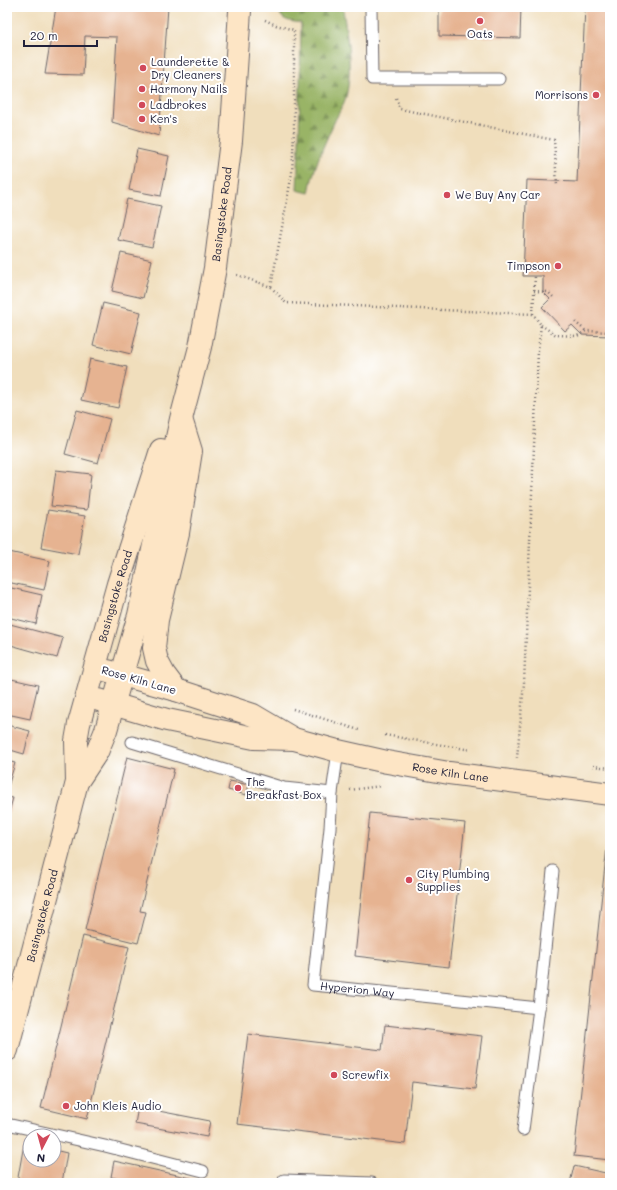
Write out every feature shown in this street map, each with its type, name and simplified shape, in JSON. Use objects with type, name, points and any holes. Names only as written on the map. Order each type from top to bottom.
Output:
[{"type":"main road","name":"Basingstoke Road","points":[[77,782],[97,752],[114,704],[139,615],[181,419],[200,347],[215,268],[231,141],[240,7]]},
{"type":"main road","name":"Basingstoke Road","points":[[7,1050],[77,782],[76,741],[87,696],[118,584],[163,444],[181,419]]},
{"type":"main road","points":[[176,690],[164,674],[157,660],[154,648],[157,620],[178,533],[191,451],[181,419]]},
{"type":"main road","name":"Rose Kiln Lane","points":[[95,667],[176,690],[253,715],[294,739],[338,752],[449,773],[610,794]]},
{"type":"main road","name":"Rose Kiln Lane","points":[[87,696],[167,720],[254,738],[294,739]]},
{"type":"lane","points":[[371,7],[372,79],[499,79]]},
{"type":"lane","points":[[132,742],[284,788],[332,792]]},
{"type":"lane","name":"Hyperion Way","points":[[338,752],[332,792],[330,828],[313,985],[539,1008]]},
{"type":"lane","points":[[523,1130],[539,1008],[553,871]]},
{"type":"lane","points":[[7,1124],[105,1146],[203,1171]]},
{"type":"lane","points":[[284,1180],[372,1183]]},
{"type":"path","points":[[265,20],[276,26],[294,30],[294,131],[292,173],[271,286]]},
{"type":"path","points":[[396,98],[400,109],[554,140],[557,186]]},
{"type":"path","points":[[215,268],[271,286],[286,303],[533,314]]},
{"type":"path","points":[[535,276],[533,314],[542,325],[556,335],[577,336],[586,331],[610,332]]},
{"type":"path","points":[[534,291],[548,292],[553,296]]},
{"type":"path","points":[[575,322],[586,331]]},
{"type":"path","points":[[524,759],[517,758],[524,683],[538,351],[542,325]]},
{"type":"path","points":[[287,708],[361,730]]},
{"type":"path","points":[[384,735],[478,751]]},
{"type":"path","points":[[586,765],[610,768]]},
{"type":"path","points":[[332,792],[385,785]]},
{"type":"green space","points":[[279,7],[343,7],[349,53],[349,75],[346,97],[318,160],[309,193],[297,190],[301,23],[289,21],[283,18],[279,12]]},
{"type":"building","points":[[56,7],[168,7],[159,136],[112,122],[117,37],[85,36],[83,75],[45,74]]},
{"type":"building","name":"Oats","points":[[439,7],[521,7],[520,38],[439,36]]},
{"type":"building","name":"Morrisons","points":[[585,7],[610,7],[610,336],[582,335],[572,325],[565,331],[542,307],[550,299],[543,292],[543,276],[523,276],[527,180],[577,182]]},
{"type":"building","points":[[137,149],[169,156],[161,196],[129,190]]},
{"type":"building","points":[[127,199],[161,206],[152,247],[118,240]]},
{"type":"building","points":[[121,253],[152,260],[143,298],[112,291]]},
{"type":"building","points":[[103,303],[141,312],[131,354],[93,345]]},
{"type":"building","points":[[90,359],[127,367],[118,408],[81,400]]},
{"type":"building","points":[[77,410],[110,419],[98,463],[65,454]]},
{"type":"building","points":[[56,470],[91,474],[87,510],[51,506]]},
{"type":"building","points":[[48,510],[85,516],[78,554],[41,547]]},
{"type":"building","points":[[9,552],[50,561],[44,590],[7,582],[7,561]]},
{"type":"building","points":[[7,587],[42,595],[36,624],[7,617]]},
{"type":"building","points":[[10,624],[63,638],[57,658],[7,644]]},
{"type":"building","points":[[7,678],[38,685],[30,719],[7,714]]},
{"type":"building","points":[[7,725],[30,731],[24,754],[7,749]]},
{"type":"building","points":[[127,757],[174,769],[140,911],[146,912],[138,943],[85,930]]},
{"type":"building","points":[[7,761],[15,763],[7,790]]},
{"type":"building","name":"The Breakfast Box","points":[[230,781],[249,785],[246,795],[228,790]]},
{"type":"building","points":[[7,797],[13,798],[7,819]]},
{"type":"building","points":[[370,813],[465,823],[449,967],[355,956]]},
{"type":"building","points":[[608,837],[610,837],[610,1160],[574,1156]]},
{"type":"building","points":[[83,936],[129,947],[87,1119],[41,1108]]},
{"type":"building","points":[[385,1025],[482,1036],[475,1089],[412,1082],[405,1144],[237,1124],[248,1034],[382,1050]]},
{"type":"building","points":[[138,1107],[210,1121],[207,1137],[135,1124]]},
{"type":"building","points":[[62,1152],[67,1153],[62,1183],[17,1183],[22,1155],[22,1168],[62,1168]]},
{"type":"building","points":[[114,1161],[200,1180],[199,1183],[136,1183],[111,1177]]},
{"type":"building","points":[[574,1166],[610,1174],[610,1183],[570,1183]]},
{"type":"place","name":"Oats","points":[[480,21]]},
{"type":"place","name":"Launderette & Dry Cleaners","points":[[143,68]]},
{"type":"place","name":"Harmony Nails","points":[[142,89]]},
{"type":"place","name":"Morrisons","points":[[596,95]]},
{"type":"place","name":"Ladbrokes","points":[[142,105]]},
{"type":"place","name":"Ken's","points":[[142,119]]},
{"type":"place","name":"We Buy Any Car","points":[[447,195]]},
{"type":"place","name":"Timpson","points":[[558,266]]},
{"type":"place","name":"The Breakfast Box","points":[[238,788]]},
{"type":"place","name":"City Plumbing Supplies","points":[[409,880]]},
{"type":"place","name":"Screwfix","points":[[334,1075]]},
{"type":"place","name":"John Kleis Audio","points":[[66,1106]]}]
